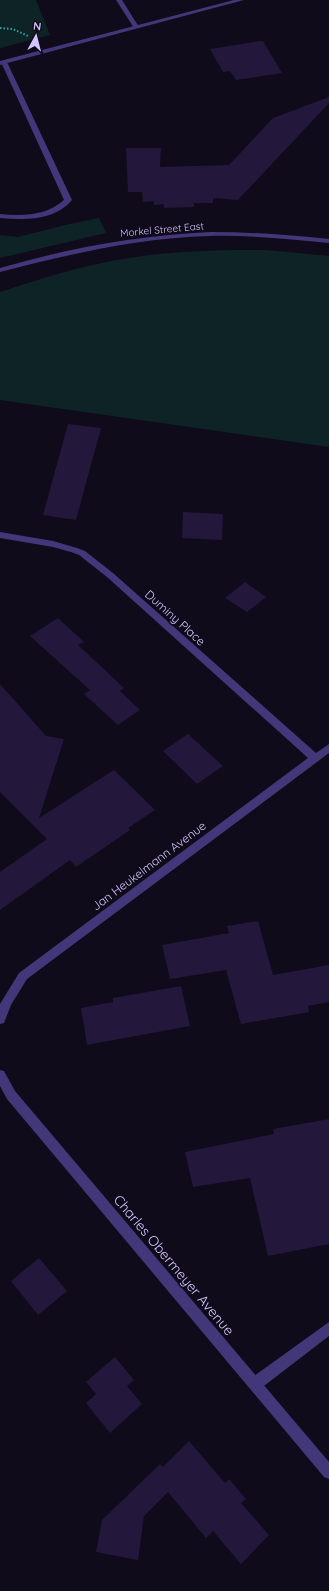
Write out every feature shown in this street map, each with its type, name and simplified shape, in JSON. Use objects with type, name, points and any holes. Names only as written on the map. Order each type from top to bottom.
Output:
[{"type":"street","points":[[118,0],[136,27]]},
{"type":"street","points":[[0,216],[16,218],[38,216],[62,207],[68,200],[2,63],[241,0]]},
{"type":"street","name":"Morkel Street East","points":[[0,270],[48,256],[83,248],[190,235],[241,234],[329,241]]},
{"type":"street","name":"Duminy Place","points":[[0,535],[53,544],[82,553],[110,575],[315,758]]},
{"type":"street","name":"Jan Heukelmann Avenue","points":[[1,1014],[23,976],[329,748]]},
{"type":"street","name":"Charles Obermeyer Avenue","points":[[0,1075],[11,1094],[329,1472]]},
{"type":"street","points":[[255,1384],[329,1328]]},
{"type":"green space","points":[[0,0],[36,0],[50,35],[0,48]]},
{"type":"green space","points":[[99,218],[106,233],[0,258],[0,235],[18,237]]},
{"type":"green space","points":[[266,250],[329,256],[329,447],[0,400],[0,292],[97,264],[169,253]]},
{"type":"building","points":[[263,41],[282,73],[236,80],[230,71],[223,72],[210,49]]},
{"type":"building","points":[[329,97],[329,103],[238,200],[213,198],[213,203],[194,203],[194,207],[164,208],[164,204],[154,205],[154,201],[143,202],[142,192],[128,192],[126,148],[161,148],[160,167],[229,165],[273,118]]},
{"type":"building","points":[[68,424],[101,428],[76,520],[43,515]]},
{"type":"building","points":[[183,512],[223,514],[222,540],[182,538]]},
{"type":"building","points":[[245,582],[266,597],[247,612],[225,598]]},
{"type":"building","points":[[58,618],[84,642],[78,645],[124,688],[120,691],[140,710],[118,725],[84,694],[90,690],[30,636]]},
{"type":"building","points":[[0,684],[46,736],[64,739],[39,818],[114,770],[155,810],[128,828],[130,830],[76,867],[70,860],[0,910],[0,872],[47,839],[0,792]]},
{"type":"building","points":[[188,734],[223,766],[197,784],[163,751]]},
{"type":"building","points":[[258,921],[273,975],[329,965],[329,1002],[308,1006],[309,1012],[241,1024],[226,970],[170,979],[162,945],[229,933],[227,926]]},
{"type":"building","points":[[181,986],[190,1026],[87,1045],[81,1008],[113,1002],[113,998]]},
{"type":"building","points":[[329,1119],[329,1244],[268,1256],[250,1178],[193,1187],[185,1152],[274,1134],[273,1129]]},
{"type":"building","points":[[39,1258],[67,1291],[38,1315],[11,1281]]},
{"type":"building","points":[[115,1357],[134,1380],[127,1386],[142,1404],[110,1433],[86,1403],[96,1394],[86,1382]]},
{"type":"building","points":[[189,1441],[225,1483],[229,1479],[246,1499],[241,1503],[269,1535],[241,1564],[213,1531],[206,1538],[168,1492],[144,1516],[138,1560],[96,1552],[102,1520],[160,1464],[163,1467]]}]
